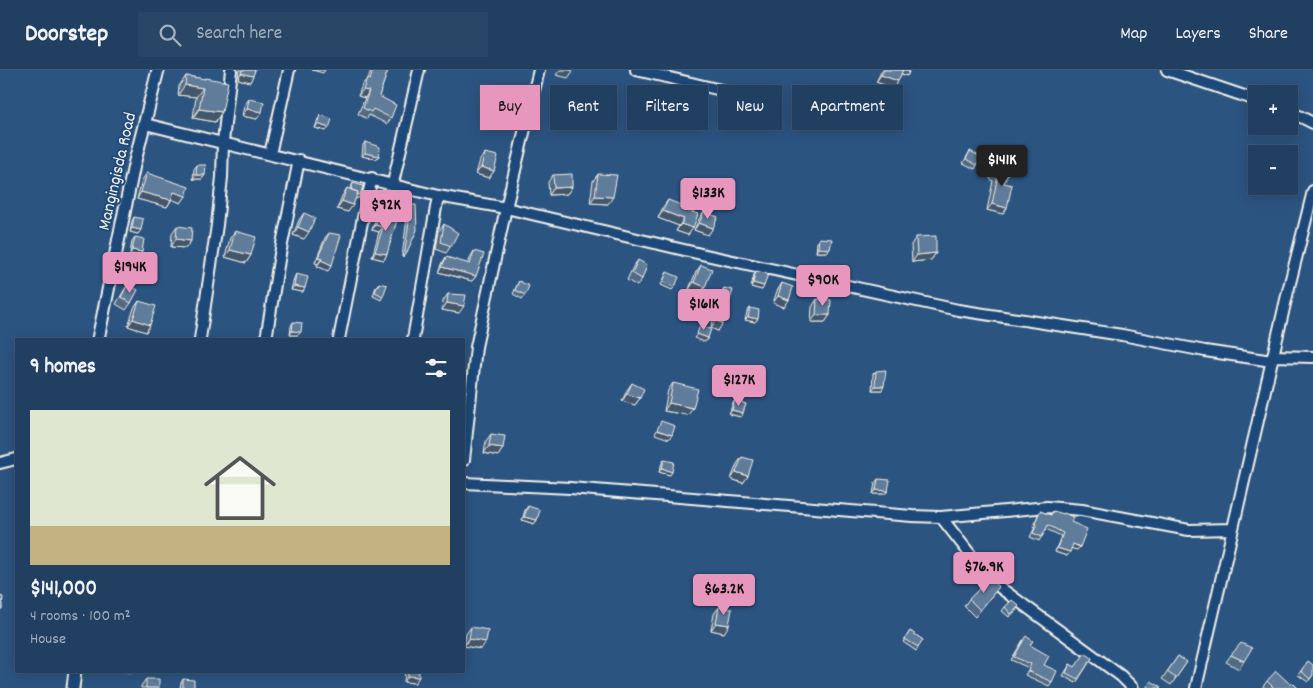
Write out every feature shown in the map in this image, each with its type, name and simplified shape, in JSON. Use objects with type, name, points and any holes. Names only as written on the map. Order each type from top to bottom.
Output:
[{"type":"street","name":"Mangingisda Road","points":[[98,338],[114,256],[158,70]]},
{"type":"street","points":[[200,338],[217,225],[231,70]]},
{"type":"street","points":[[270,154],[290,70]]},
{"type":"street","points":[[393,183],[419,70]]},
{"type":"street","points":[[465,451],[476,347],[506,208],[539,70]]},
{"type":"street","points":[[636,70],[718,89]]},
{"type":"street","points":[[1167,70],[1248,97]]},
{"type":"street","points":[[1298,116],[1313,123]]},
{"type":"street","points":[[145,124],[393,183],[438,196],[506,208],[701,254],[958,310],[1122,335],[1205,351],[1272,359],[1313,357]]},
{"type":"street","points":[[266,338],[280,254],[299,160]]},
{"type":"street","points":[[339,338],[362,217],[372,178]]},
{"type":"street","points":[[1196,688],[1313,191]]},
{"type":"street","points":[[413,338],[438,196]]},
{"type":"street","points":[[0,463],[15,459]]},
{"type":"street","points":[[465,483],[570,488],[912,516],[940,517],[1047,507],[1082,510],[1189,530],[1232,529]]},
{"type":"street","points":[[940,517],[991,582],[1121,676],[1133,688]]},
{"type":"street","points":[[73,688],[75,673]]},
{"type":"building","points":[[242,70],[255,70],[253,76],[241,73]]},
{"type":"building","points":[[373,70],[388,70],[379,96],[396,105],[391,118],[373,109],[371,112],[363,108],[369,91],[363,90],[367,79],[370,80]]},
{"type":"building","points":[[884,70],[903,70],[898,81],[881,75]]},
{"type":"building","points":[[186,76],[228,82],[222,112],[199,109],[203,88],[185,85]]},
{"type":"building","points":[[249,99],[264,102],[262,112],[247,109]]},
{"type":"building","points":[[321,115],[332,119],[329,128],[318,124]]},
{"type":"building","points":[[365,142],[380,147],[379,156],[365,153]]},
{"type":"building","points":[[970,151],[981,157],[977,165],[966,159]]},
{"type":"building","points":[[485,153],[498,156],[494,171],[481,167]]},
{"type":"building","points":[[1000,163],[1011,168],[1004,183],[1012,185],[1007,208],[992,204],[998,175],[995,173]]},
{"type":"building","points":[[197,165],[206,165],[205,175],[196,175]]},
{"type":"building","points":[[147,173],[189,187],[186,196],[174,192],[171,200],[141,192]]},
{"type":"building","points":[[572,174],[572,187],[554,188],[553,175]]},
{"type":"building","points":[[598,174],[617,175],[613,197],[595,196]]},
{"type":"building","points":[[353,183],[363,186],[360,195],[357,194],[358,192],[351,190]]},
{"type":"building","points":[[347,188],[358,192],[353,205],[342,201]]},
{"type":"building","points":[[668,200],[681,205],[680,208],[698,214],[693,228],[681,224],[684,219],[663,211]]},
{"type":"building","points":[[411,205],[416,205],[417,230],[407,252],[405,251]]},
{"type":"building","points":[[380,212],[398,217],[387,254],[375,252],[383,227],[375,225]]},
{"type":"building","points":[[704,212],[718,217],[713,228],[699,223]]},
{"type":"building","points":[[304,213],[315,218],[309,232],[298,227]]},
{"type":"building","points":[[134,217],[143,219],[141,230],[132,228]]},
{"type":"building","points":[[444,224],[458,233],[451,246],[441,242]]},
{"type":"building","points":[[177,226],[192,228],[191,241],[176,239]]},
{"type":"building","points":[[235,231],[256,237],[251,255],[230,250]]},
{"type":"building","points":[[329,233],[341,235],[332,265],[318,257]]},
{"type":"building","points":[[936,236],[936,253],[917,255],[916,237]]},
{"type":"building","points":[[135,237],[144,239],[142,252],[132,250]]},
{"type":"building","points":[[819,238],[832,239],[830,249],[818,248]]},
{"type":"building","points":[[474,251],[484,254],[476,276],[442,267],[446,257],[470,264]]},
{"type":"building","points":[[638,260],[647,265],[642,279],[632,273]]},
{"type":"building","points":[[701,265],[712,269],[705,287],[694,282]]},
{"type":"building","points":[[756,271],[768,274],[764,286],[753,283]]},
{"type":"building","points":[[667,272],[679,277],[675,287],[663,282]]},
{"type":"building","points":[[296,274],[308,277],[305,288],[294,286]]},
{"type":"building","points":[[519,281],[529,286],[525,295],[515,290]]},
{"type":"building","points":[[379,283],[387,285],[383,296],[375,292]]},
{"type":"building","points":[[782,283],[793,287],[789,300],[778,296]]},
{"type":"building","points":[[128,284],[138,290],[131,303],[121,297]]},
{"type":"building","points":[[724,288],[733,290],[723,323],[716,321]]},
{"type":"building","points":[[448,294],[466,295],[464,306],[447,303]]},
{"type":"building","points":[[817,299],[831,300],[830,315],[816,315]]},
{"type":"building","points":[[139,301],[156,306],[150,325],[133,319]]},
{"type":"building","points":[[750,308],[759,310],[758,319],[748,317]]},
{"type":"building","points":[[293,322],[302,323],[301,332],[292,331]]},
{"type":"building","points":[[700,325],[711,329],[708,338],[697,334]]},
{"type":"building","points":[[886,370],[884,386],[875,386],[876,371]]},
{"type":"building","points":[[632,383],[644,389],[640,398],[627,394]]},
{"type":"building","points":[[673,383],[698,389],[693,408],[669,403]]},
{"type":"building","points":[[735,400],[746,404],[743,413],[732,410]]},
{"type":"building","points":[[661,421],[675,426],[672,435],[657,430]]},
{"type":"building","points":[[491,434],[505,436],[503,448],[489,446]]},
{"type":"building","points":[[742,457],[753,460],[748,476],[736,472]]},
{"type":"building","points":[[664,460],[674,462],[672,472],[662,468]]},
{"type":"building","points":[[878,479],[890,480],[888,491],[876,490]]},
{"type":"building","points":[[528,506],[540,510],[537,520],[524,517]]},
{"type":"building","points":[[1040,511],[1051,515],[1053,511],[1064,513],[1073,517],[1071,522],[1087,529],[1080,547],[1073,544],[1070,552],[1057,548],[1063,533],[1048,525],[1042,537],[1033,533]]},
{"type":"building","points":[[989,579],[999,587],[980,610],[969,599]]},
{"type":"building","points":[[0,596],[3,597],[2,609],[0,609]]},
{"type":"building","points":[[1012,600],[1019,606],[1011,614],[1005,607]]},
{"type":"building","points":[[719,607],[732,609],[729,625],[716,623]]},
{"type":"building","points":[[471,627],[488,630],[486,642],[469,639]]},
{"type":"building","points":[[910,631],[923,640],[918,647],[905,639]]},
{"type":"building","points":[[1026,636],[1033,641],[1030,645],[1049,656],[1044,665],[1057,671],[1052,682],[1028,671],[1031,664],[1014,657]]},
{"type":"building","points":[[1241,643],[1252,648],[1244,661],[1231,655]]},
{"type":"building","points":[[1085,653],[1092,658],[1078,679],[1066,673],[1070,664],[1075,667]]},
{"type":"building","points":[[1178,656],[1187,662],[1176,678],[1167,672]]},
{"type":"building","points":[[1308,661],[1313,665],[1313,675],[1310,679],[1301,671]]},
{"type":"building","points":[[1276,671],[1290,684],[1292,682],[1298,688],[1274,688],[1267,681]]},
{"type":"building","points":[[408,673],[419,673],[419,677],[408,676]]},
{"type":"building","points":[[146,679],[159,679],[159,688],[146,688]]},
{"type":"building","points":[[183,679],[194,680],[194,688],[183,688]]},
{"type":"building","points":[[1151,681],[1161,687],[1146,688]]}]
